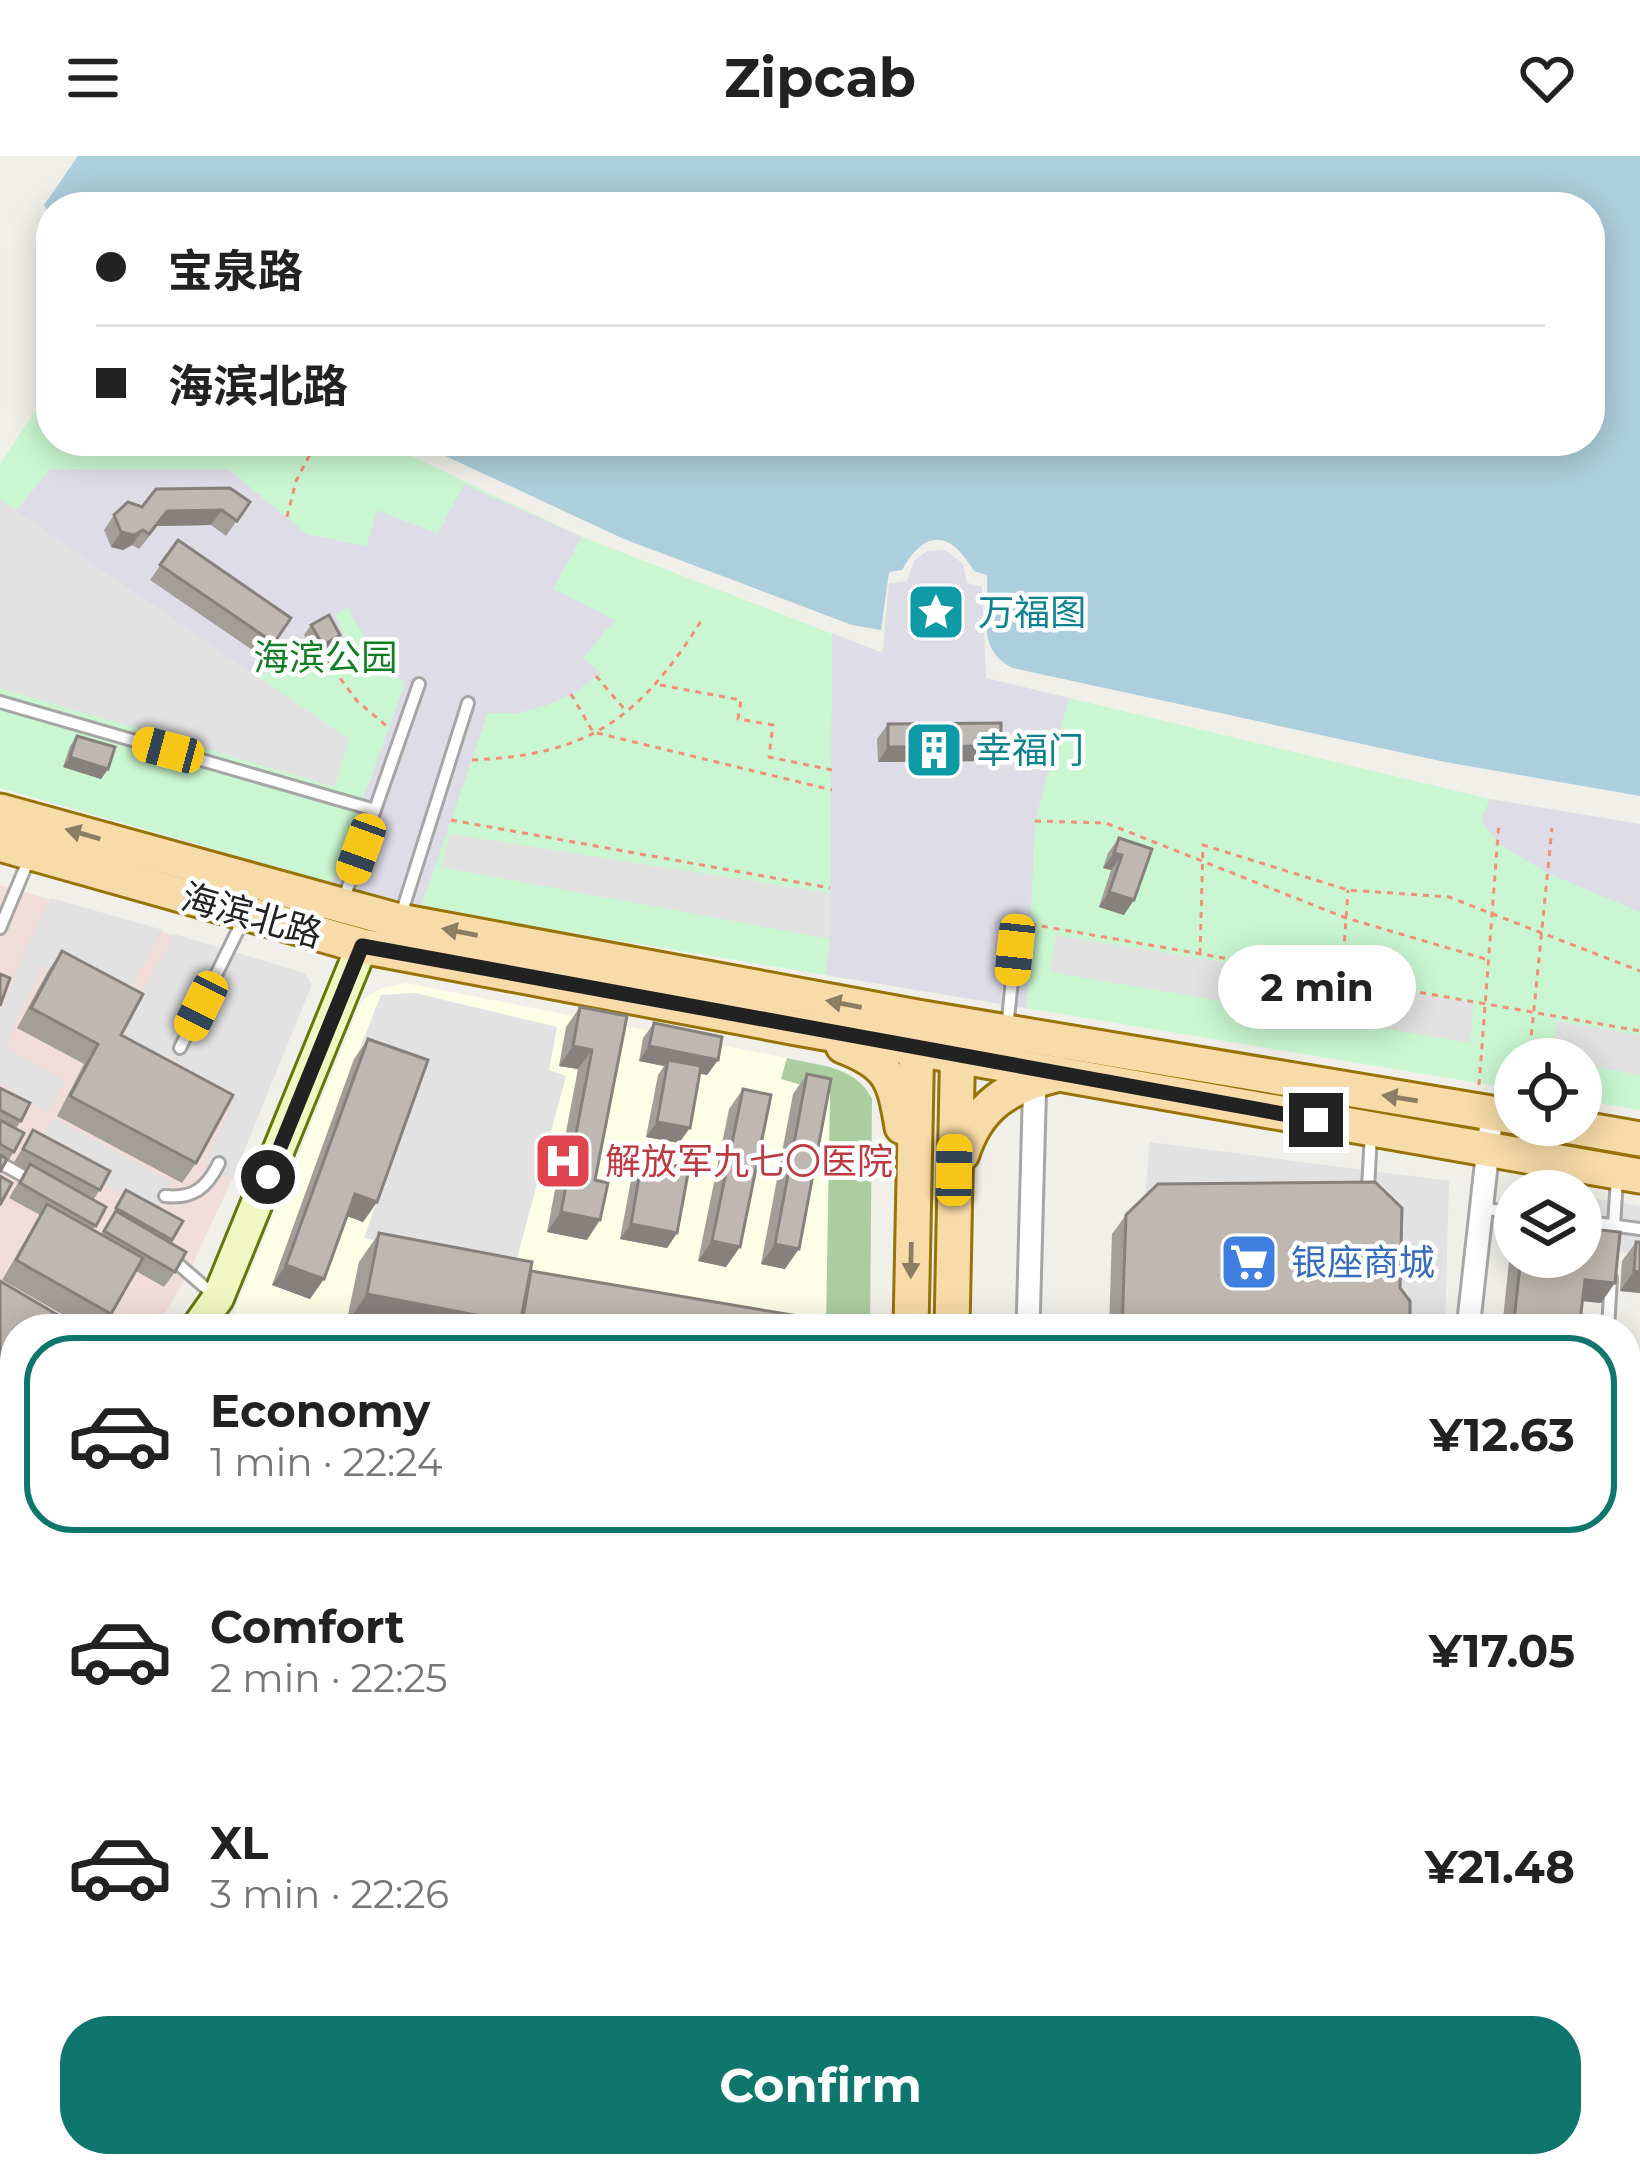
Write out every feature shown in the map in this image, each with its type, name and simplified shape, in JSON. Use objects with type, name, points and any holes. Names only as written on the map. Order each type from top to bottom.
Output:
[{"type":"main road","name":"海滨北路","points":[[0,811],[340,907],[958,1039],[1044,1074],[1628,1174]]},
{"type":"main road","name":"海滨北路","points":[[15,848],[362,946],[796,1028],[917,1033]]},
{"type":"main road","points":[[796,1028],[874,1058],[888,1073],[897,1098],[912,1192]]},
{"type":"main road","name":"海滨北路","points":[[958,1039],[1007,1032],[1494,1113]]},
{"type":"main road","points":[[911,1314],[917,1033]]},
{"type":"main road","points":[[952,1314],[958,1039]]},
{"type":"main road","points":[[953,1203],[962,1150],[977,1116],[1044,1074]]},
{"type":"main road","points":[[1602,1132],[1640,1139]]},
{"type":"street","points":[[207,1314],[218,1298],[362,946]]},
{"type":"street","points":[[1029,1314],[1044,1074]]},
{"type":"street","points":[[1469,1314],[1494,1113]]},
{"type":"lane","points":[[340,907],[419,684]]},
{"type":"lane","points":[[0,702],[375,810]]},
{"type":"lane","points":[[399,921],[468,703]]},
{"type":"lane","points":[[0,927],[15,848]]},
{"type":"lane","points":[[180,1048],[246,914]]},
{"type":"lane","points":[[1007,1032],[1015,950]]},
{"type":"lane","points":[[1367,1189],[1371,1130]]},
{"type":"lane","points":[[164,1196],[179,1198],[197,1192],[211,1179],[219,1162]]},
{"type":"lane","points":[[0,1163],[40,1185]]},
{"type":"lane","points":[[1612,1246],[1628,1174]]},
{"type":"lane","points":[[1480,1208],[1494,1210]]},
{"type":"lane","points":[[1602,1224],[1640,1229]]},
{"type":"lane","points":[[158,1250],[218,1298]]},
{"type":"lane","points":[[1609,1314],[1611,1267]]},
{"type":"path","points":[[287,517],[309,456]]},
{"type":"path","points":[[472,760],[539,753],[593,732],[627,712],[658,684],[703,618]]},
{"type":"path","points":[[326,659],[357,701],[389,728]]},
{"type":"path","points":[[596,676],[627,712]]},
{"type":"path","points":[[658,684],[741,700],[738,719],[773,725],[769,758],[832,770]]},
{"type":"path","points":[[571,694],[593,732],[832,790]]},
{"type":"path","points":[[451,820],[830,888]]},
{"type":"path","points":[[1035,821],[1106,823],[1346,918],[1489,960]]},
{"type":"path","points":[[1494,1113],[1485,1003],[1499,823]]},
{"type":"path","points":[[1531,1038],[1552,828]]},
{"type":"path","points":[[1201,954],[1203,845],[1348,890],[1449,897],[1640,971]]},
{"type":"path","points":[[1342,978],[1348,890]]},
{"type":"path","points":[[1030,924],[1640,1031]]},
{"type":"shaded area","points":[[50,469],[228,469],[307,534],[366,546],[377,510],[438,534],[464,484],[582,537],[553,589],[615,620],[583,658],[601,673],[547,705],[519,713],[488,713],[421,907],[332,885],[405,683],[374,655],[348,608],[334,614],[350,646],[303,672],[293,657],[258,677],[16,511]]},
{"type":"shaded area","points":[[0,499],[349,739],[335,787],[0,688]]},
{"type":"shaded area","points":[[945,550],[963,564],[967,583],[982,587],[986,678],[1069,698],[1035,821],[1027,1008],[825,975],[830,939],[832,633],[883,653],[889,583],[907,581],[914,561],[927,551]]},
{"type":"shaded area","points":[[1490,799],[1640,824],[1640,912],[1547,873],[1498,843],[1481,820]]},
{"type":"shaded area","points":[[450,834],[830,893],[830,939],[441,867]]},
{"type":"shaded area","points":[[0,885],[304,973],[312,984],[232,1180],[164,1314],[0,1314]]},
{"type":"shaded area","points":[[51,898],[163,930],[121,1005],[42,965],[8,1042],[13,1051],[65,1081],[48,1113],[0,1083],[0,1014]]},
{"type":"shaded area","points":[[174,934],[304,973],[312,984],[232,1180],[206,1163],[230,1107],[183,1081],[188,1068],[161,1053],[151,1068],[112,1048]]},
{"type":"shaded area","points":[[1056,935],[1474,1003],[1470,1043],[1050,972]]},
{"type":"shaded area","name":"解放军九七〇医院","points":[[406,983],[787,1058],[782,1079],[830,1093],[826,1314],[233,1314],[362,1000],[382,988]]},
{"type":"shaded area","points":[[415,993],[557,1027],[549,1070],[566,1076],[515,1266],[364,1238],[422,1075],[358,1053],[381,995]]},
{"type":"shaded area","points":[[1557,1021],[1640,1035],[1640,1075],[1602,1068],[1602,1038],[1555,1038]]},
{"type":"shaded area","points":[[53,1117],[173,1182],[154,1212],[37,1147]]},
{"type":"shaded area","points":[[1150,1142],[1449,1181],[1445,1314],[1409,1314],[1408,1292],[1387,1290],[1144,1204]]},
{"type":"shaded area","points":[[1602,1200],[1640,1206],[1640,1239],[1632,1254],[1602,1249]]},
{"type":"green space","name":"海滨公园","points":[[36,410],[36,456],[412,456],[582,537],[882,653],[889,583],[907,581],[916,560],[935,550],[963,564],[967,583],[982,587],[986,678],[1490,799],[1640,824],[1640,1110],[1602,1104],[1602,1038],[1494,1038],[1494,1086],[421,908],[0,788],[0,464]]},
{"type":"green space","points":[[787,1058],[824,1066],[857,1080],[872,1099],[870,1314],[826,1314],[830,1093],[781,1079]]},
{"type":"water","points":[[78,156],[1640,156],[1640,796],[1445,762],[1013,668],[1001,661],[989,640],[987,575],[974,571],[947,542],[929,541],[902,570],[889,572],[881,630],[852,625],[624,539],[445,456],[1605,456],[1605,192],[53,192]]},
{"type":"building","points":[[230,488],[250,502],[237,521],[222,510],[167,511],[149,534],[143,530],[134,535],[121,532],[114,515],[128,502],[142,507],[156,489]]},
{"type":"building","points":[[178,540],[291,618],[274,643],[160,565]]},
{"type":"building","points":[[329,615],[340,635],[323,645],[311,625]]},
{"type":"building","points":[[1001,723],[1001,746],[888,747],[888,724]]},
{"type":"building","points":[[77,736],[115,747],[108,769],[70,757]]},
{"type":"building","points":[[1119,838],[1152,849],[1134,900],[1109,892],[1122,855],[1114,853]]},
{"type":"building","points":[[62,951],[143,994],[121,1035],[233,1095],[196,1163],[70,1096],[98,1044],[31,1008]]},
{"type":"building","points":[[0,974],[10,978],[0,1006]]},
{"type":"building","points":[[580,1007],[627,1016],[595,1180],[608,1183],[600,1220],[561,1212],[592,1050],[573,1046]]},
{"type":"building","points":[[654,1023],[722,1037],[718,1060],[649,1046]]},
{"type":"building","points":[[368,1039],[428,1060],[377,1202],[355,1194],[324,1279],[286,1265]]},
{"type":"building","points":[[668,1060],[701,1066],[690,1128],[657,1122]]},
{"type":"building","points":[[807,1074],[831,1079],[799,1249],[775,1244]]},
{"type":"building","points":[[0,1088],[30,1103],[21,1121],[0,1110]]},
{"type":"building","points":[[743,1089],[771,1095],[740,1247],[712,1241]]},
{"type":"building","points":[[0,1120],[24,1133],[14,1152],[0,1144]]},
{"type":"building","points":[[33,1130],[110,1171],[100,1190],[23,1149]]},
{"type":"building","points":[[642,1160],[689,1168],[677,1233],[631,1224]]},
{"type":"building","points":[[30,1164],[106,1207],[96,1226],[20,1183]]},
{"type":"building","points":[[0,1176],[12,1183],[0,1205]]},
{"type":"building","name":"银座商城","points":[[1375,1182],[1402,1208],[1400,1288],[1410,1301],[1410,1314],[1123,1314],[1126,1215],[1158,1184]]},
{"type":"building","points":[[126,1190],[183,1221],[172,1240],[116,1208]]},
{"type":"building","points":[[47,1204],[143,1258],[111,1314],[16,1260]]},
{"type":"building","points":[[116,1211],[186,1252],[175,1272],[104,1231]]},
{"type":"building","points":[[1602,1230],[1620,1232],[1615,1283],[1585,1280],[1581,1314],[1515,1314],[1519,1278],[1602,1278]]},
{"type":"building","points":[[379,1233],[532,1262],[522,1314],[470,1314],[367,1294]]},
{"type":"building","points":[[1636,1242],[1640,1242],[1640,1272],[1634,1271]]},
{"type":"building","points":[[531,1271],[786,1314],[524,1314]]},
{"type":"building","points":[[0,1281],[56,1314],[0,1314]]},
{"type":"place","name":"万福图","points":[[936,612]]},
{"type":"place","name":"幸福门","points":[[934,750]]},
{"type":"place","name":"解放军九七〇医院","points":[[563,1161]]},
{"type":"place","name":"银座商城","points":[[1249,1262]]},
{"type":"route","points":[[268,1177],[362,946],[1316,1120]]}]
